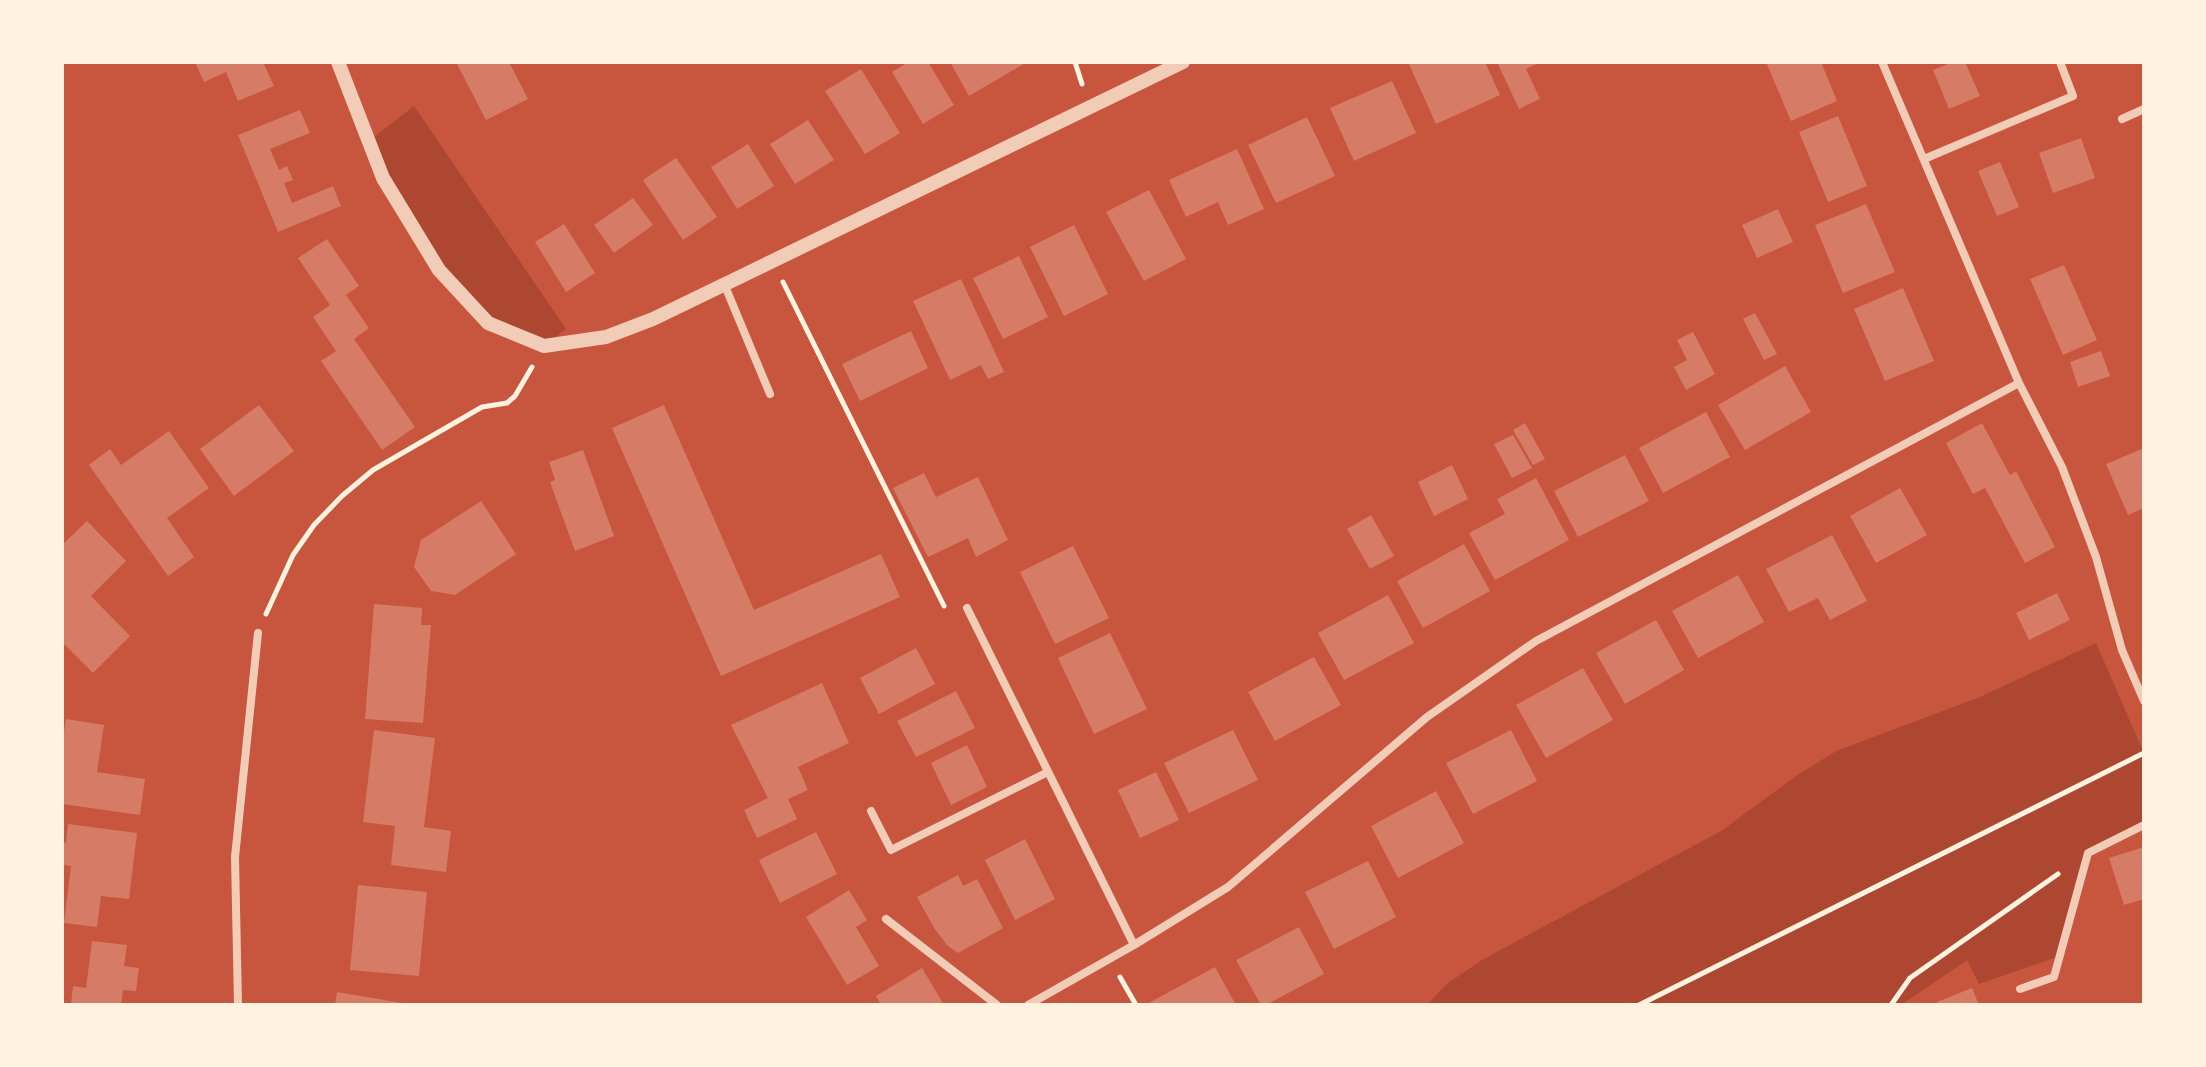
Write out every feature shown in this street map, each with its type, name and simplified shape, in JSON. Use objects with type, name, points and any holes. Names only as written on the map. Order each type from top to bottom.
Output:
[{"type":"street","points":[[338,62],[383,178],[439,270],[488,323],[544,346],[606,337],[725,286],[1183,62]]},
{"type":"street","points":[[1882,62],[2019,383],[2062,467],[2096,557],[2122,650],[2144,701]]},
{"type":"street","points":[[1924,159],[2073,96],[2060,62]]},
{"type":"street","points":[[2122,119],[2144,109]]},
{"type":"street","points":[[725,286],[770,394]]},
{"type":"street","points":[[1028,1005],[1228,887],[1427,717],[1536,641],[2019,383]]},
{"type":"street","points":[[967,608],[1134,945]]},
{"type":"street","points":[[238,1005],[235,857],[258,633]]},
{"type":"street","points":[[871,811],[891,850],[1048,772]]},
{"type":"street","points":[[2020,989],[2054,977],[2088,853],[2144,825]]},
{"type":"street","points":[[886,919],[997,1005]]},
{"type":"path","points":[[774,262],[950,618],[967,608]]},
{"type":"path","points":[[258,633],[293,555],[314,525],[342,496],[373,470],[482,407],[507,403],[515,396],[544,346]]},
{"type":"path","points":[[1639,1005],[2144,753]]},
{"type":"path","points":[[1891,1005],[1910,978],[2088,853]]},
{"type":"path","points":[[1110,958],[1136,1005]]},
{"type":"shaded area","points":[[414,106],[566,329],[544,346],[488,323],[439,269],[369,141]]},
{"type":"shaded area","points":[[2096,643],[2144,753],[2144,825],[2088,853],[2060,956],[1979,984],[1967,960],[1901,1005],[1427,1005],[1448,983],[1482,960],[1721,831],[1836,751],[1980,697]]},
{"type":"building","points":[[195,62],[263,62],[274,86],[238,101],[226,72],[204,82]]},
{"type":"building","points":[[456,62],[509,62],[528,99],[486,120]]},
{"type":"building","points":[[909,62],[928,62],[954,105],[923,124],[892,72]]},
{"type":"building","points":[[950,62],[1027,62],[969,96]]},
{"type":"building","points":[[1408,62],[1485,62],[1500,95],[1436,124]]},
{"type":"building","points":[[1497,62],[1541,62],[1526,69],[1540,99],[1519,109]]},
{"type":"building","points":[[1766,62],[1821,62],[1837,101],[1791,121]]},
{"type":"building","points":[[1953,62],[1965,62],[1980,96],[1949,109],[1933,70]]},
{"type":"building","points":[[861,69],[900,133],[865,154],[825,91]]},
{"type":"building","points":[[1392,81],[1416,133],[1354,161],[1330,108]]},
{"type":"building","points":[[300,110],[310,133],[270,149],[279,170],[287,166],[293,180],[284,183],[292,203],[333,186],[341,206],[278,232],[238,135]]},
{"type":"building","points":[[1838,116],[1867,186],[1828,202],[1799,132]]},
{"type":"building","points":[[1307,117],[1335,176],[1276,203],[1248,145]]},
{"type":"building","points":[[808,120],[834,160],[795,184],[770,144]]},
{"type":"building","points":[[2081,138],[2095,178],[2053,193],[2039,153]]},
{"type":"building","points":[[748,144],[774,186],[737,209],[711,167]]},
{"type":"building","points":[[1237,149],[1264,209],[1228,225],[1218,202],[1186,217],[1169,180]]},
{"type":"building","points":[[676,158],[717,217],[683,240],[643,180]]},
{"type":"building","points":[[2000,162],[2019,207],[1997,216],[1978,171]]},
{"type":"building","points":[[1149,190],[1186,259],[1144,281],[1106,212]]},
{"type":"building","points":[[633,198],[653,225],[614,253],[594,225]]},
{"type":"building","points":[[1866,204],[1895,272],[1843,293],[1815,225]]},
{"type":"building","points":[[1778,209],[1793,242],[1757,258],[1742,225]]},
{"type":"building","points":[[564,224],[595,273],[566,292],[535,242]]},
{"type":"building","points":[[1074,225],[1108,294],[1064,316],[1030,247]]},
{"type":"building","points":[[327,239],[359,286],[346,295],[369,328],[354,339],[415,427],[382,450],[321,361],[336,351],[313,317],[330,305],[298,258]]},
{"type":"building","points":[[1019,256],[1048,317],[1003,339],[973,278]]},
{"type":"building","points":[[2064,265],[2097,340],[2063,355],[2030,279]]},
{"type":"building","points":[[961,279],[1004,372],[988,379],[981,365],[950,380],[913,301]]},
{"type":"building","points":[[1903,288],[1934,361],[1885,381],[1854,309]]},
{"type":"building","points":[[1755,313],[1777,354],[1764,360],[1743,319]]},
{"type":"building","points":[[911,331],[928,368],[860,401],[842,364]]},
{"type":"building","points":[[1693,332],[1715,374],[1686,390],[1674,367],[1687,360],[1677,340]]},
{"type":"building","points":[[2101,351],[2110,376],[2078,387],[2070,362]]},
{"type":"building","points":[[1785,366],[1811,412],[1745,450],[1718,405]]},
{"type":"building","points":[[259,405],[294,451],[234,496],[200,449]]},
{"type":"building","points":[[664,405],[754,610],[881,554],[900,597],[721,676],[612,428]]},
{"type":"building","points":[[1706,412],[1730,457],[1663,493],[1639,448]]},
{"type":"building","points":[[1525,423],[1545,459],[1533,465],[1513,430]]},
{"type":"building","points":[[1982,423],[2010,475],[2016,471],[2055,547],[2025,563],[1985,488],[1973,494],[1946,443]]},
{"type":"building","points":[[169,431],[209,488],[167,518],[194,557],[168,576],[89,465],[110,449],[121,465]]},
{"type":"building","points":[[1513,435],[1532,468],[1512,478],[1494,444]]},
{"type":"building","points":[[2144,448],[2144,508],[2128,515],[2106,464]]},
{"type":"building","points":[[583,450],[614,536],[575,551],[550,482],[555,480],[549,462]]},
{"type":"building","points":[[1625,455],[1649,501],[1578,537],[1554,491]]},
{"type":"building","points":[[1452,465],[1468,499],[1434,516],[1418,482]]},
{"type":"building","points":[[924,473],[936,497],[978,477],[1008,540],[976,557],[968,538],[928,557],[893,488]]},
{"type":"building","points":[[1536,478],[1569,540],[1495,580],[1469,533],[1505,514],[1497,499]]},
{"type":"building","points":[[1900,488],[1927,535],[1876,563],[1850,516]]},
{"type":"building","points":[[481,501],[516,554],[455,595],[431,591],[414,567],[421,540]]},
{"type":"building","points":[[1371,515],[1394,556],[1370,569],[1347,529]]},
{"type":"building","points":[[87,521],[126,561],[91,596],[130,636],[93,673],[62,642],[62,545]]},
{"type":"building","points":[[1832,535],[1867,601],[1830,620],[1818,598],[1789,612],[1766,569]]},
{"type":"building","points":[[1464,544],[1490,591],[1423,628],[1397,581]]},
{"type":"building","points":[[1073,546],[1109,618],[1055,644],[1020,572]]},
{"type":"building","points":[[1738,575],[1764,622],[1698,658],[1672,611]]},
{"type":"building","points":[[2057,593],[2070,620],[2029,640],[2016,613]]},
{"type":"building","points":[[1388,595],[1414,643],[1344,680],[1318,633]]},
{"type":"building","points":[[374,604],[422,608],[421,625],[431,625],[423,723],[365,719]]},
{"type":"building","points":[[1656,620],[1684,670],[1625,704],[1596,653]]},
{"type":"building","points":[[1110,633],[1147,709],[1094,734],[1058,658]]},
{"type":"building","points":[[916,648],[935,684],[879,714],[860,678]]},
{"type":"building","points":[[1314,657],[1341,705],[1275,741],[1248,692]]},
{"type":"building","points":[[1583,668],[1613,720],[1546,758],[1516,705]]},
{"type":"building","points":[[822,683],[849,743],[798,767],[808,790],[788,799],[797,819],[757,838],[744,810],[768,798],[731,725]]},
{"type":"building","points":[[956,691],[975,728],[916,757],[897,721]]},
{"type":"building","points":[[66,719],[104,725],[97,772],[145,779],[140,815],[62,804],[62,745]]},
{"type":"building","points":[[374,730],[435,738],[424,827],[451,831],[446,872],[391,865],[395,826],[363,822]]},
{"type":"building","points":[[1233,730],[1258,780],[1189,813],[1164,763]]},
{"type":"building","points":[[1511,730],[1537,781],[1473,814],[1446,763]]},
{"type":"building","points":[[967,745],[987,787],[951,805],[931,763]]},
{"type":"building","points":[[1156,772],[1179,820],[1140,838],[1118,790]]},
{"type":"building","points":[[1436,791],[1464,843],[1398,878],[1371,826]]},
{"type":"building","points":[[68,824],[137,833],[129,899],[101,896],[97,927],[64,923],[71,866],[62,865],[62,842],[66,843]]},
{"type":"building","points":[[816,832],[837,874],[780,903],[759,860]]},
{"type":"building","points":[[1025,839],[1055,899],[1015,920],[985,860]]},
{"type":"building","points":[[2144,847],[2144,899],[2124,905],[2109,858]]},
{"type":"building","points":[[1368,861],[1396,917],[1334,949],[1305,892]]},
{"type":"building","points":[[958,875],[963,886],[977,879],[1003,928],[958,953],[934,928],[917,897]]},
{"type":"building","points":[[358,885],[427,892],[419,976],[350,970]]},
{"type":"building","points":[[849,890],[867,920],[856,927],[879,966],[847,985],[806,917]]},
{"type":"building","points":[[1299,927],[1324,974],[1261,1005],[1236,960]]},
{"type":"building","points":[[92,941],[127,945],[124,966],[139,968],[136,991],[123,990],[121,1005],[71,1005],[73,986],[86,988]]},
{"type":"building","points":[[1215,967],[1236,1005],[1145,1005],[1182,985]]},
{"type":"building","points":[[922,968],[944,1005],[881,1005],[876,996]]},
{"type":"building","points":[[1972,988],[1979,1005],[1938,1005],[1937,1002]]},
{"type":"building","points":[[337,992],[402,1003],[402,1005],[335,1005]]}]
